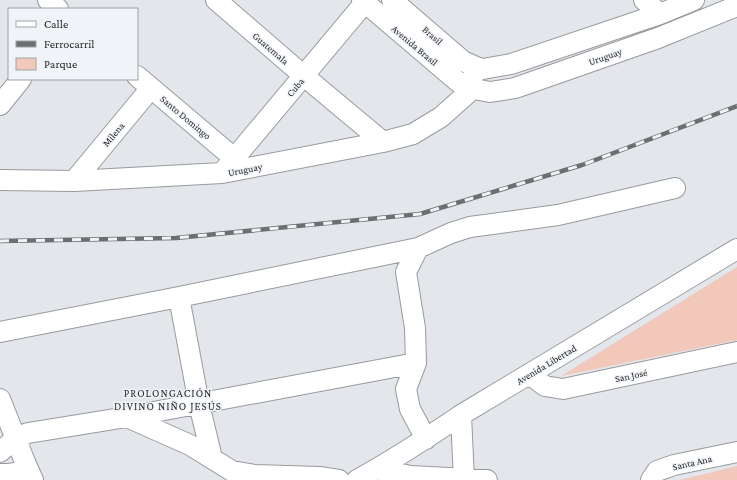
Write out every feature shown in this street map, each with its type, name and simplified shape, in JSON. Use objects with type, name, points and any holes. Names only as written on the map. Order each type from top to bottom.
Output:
[{"type":"street","points":[[48,0],[57,8]]},
{"type":"street","name":"Guatemala","points":[[216,0],[383,142]]},
{"type":"street","name":"Brasil","points":[[392,0],[464,61],[476,67]]},
{"type":"street","points":[[644,0],[660,14]]},
{"type":"street","points":[[476,67],[483,69],[511,64],[660,14],[694,0]]},
{"type":"street","name":"Cuba","points":[[228,166],[304,76],[364,1]]},
{"type":"street","name":"Avenida Brasil","points":[[364,1],[457,81],[469,88]]},
{"type":"street","name":"Uruguay","points":[[469,88],[490,92],[515,88],[658,38],[737,6]]},
{"type":"street","name":"Uruguay","points":[[0,180],[74,181],[228,166],[383,142],[413,134],[441,117],[468,94],[476,67]]},
{"type":"street","points":[[0,105],[20,80]]},
{"type":"street","name":"Santo Domingo","points":[[144,82],[228,166]]},
{"type":"street","name":"Milena","points":[[74,181],[144,82]]},
{"type":"street","points":[[0,332],[418,248],[470,227],[558,215],[675,188]]},
{"type":"street","points":[[418,248],[406,272],[415,328],[416,363],[406,388],[410,409],[426,439]]},
{"type":"street","name":"Avenida Libertad","points":[[357,480],[426,439],[461,415],[737,249]]},
{"type":"street","points":[[179,297],[199,404],[212,458]]},
{"type":"street","name":"San José","points":[[529,374],[545,386],[563,389],[737,352]]},
{"type":"street","points":[[0,452],[16,438],[28,433],[126,418],[416,363]]},
{"type":"street","points":[[0,399],[24,462],[31,475]]},
{"type":"street","points":[[461,415],[464,480]]},
{"type":"street","points":[[126,418],[190,445],[232,471],[261,478],[319,477],[339,480]]},
{"type":"street","name":"Santa Ana","points":[[651,480],[657,471],[674,465],[737,452]]},
{"type":"street","points":[[376,469],[411,476],[464,480],[487,480]]},
{"type":"street","points":[[0,474],[31,475]]},
{"type":"green space","points":[[737,267],[737,340],[561,376]]},
{"type":"green space","points":[[737,466],[737,480],[680,480]]},
{"type":"railway","points":[[0,241],[176,238],[420,214],[582,165],[737,106]]},
{"type":"district","name":"PROLONGACIÓN DIVINO NIÑO JESÚS","points":[[168,399]]}]
